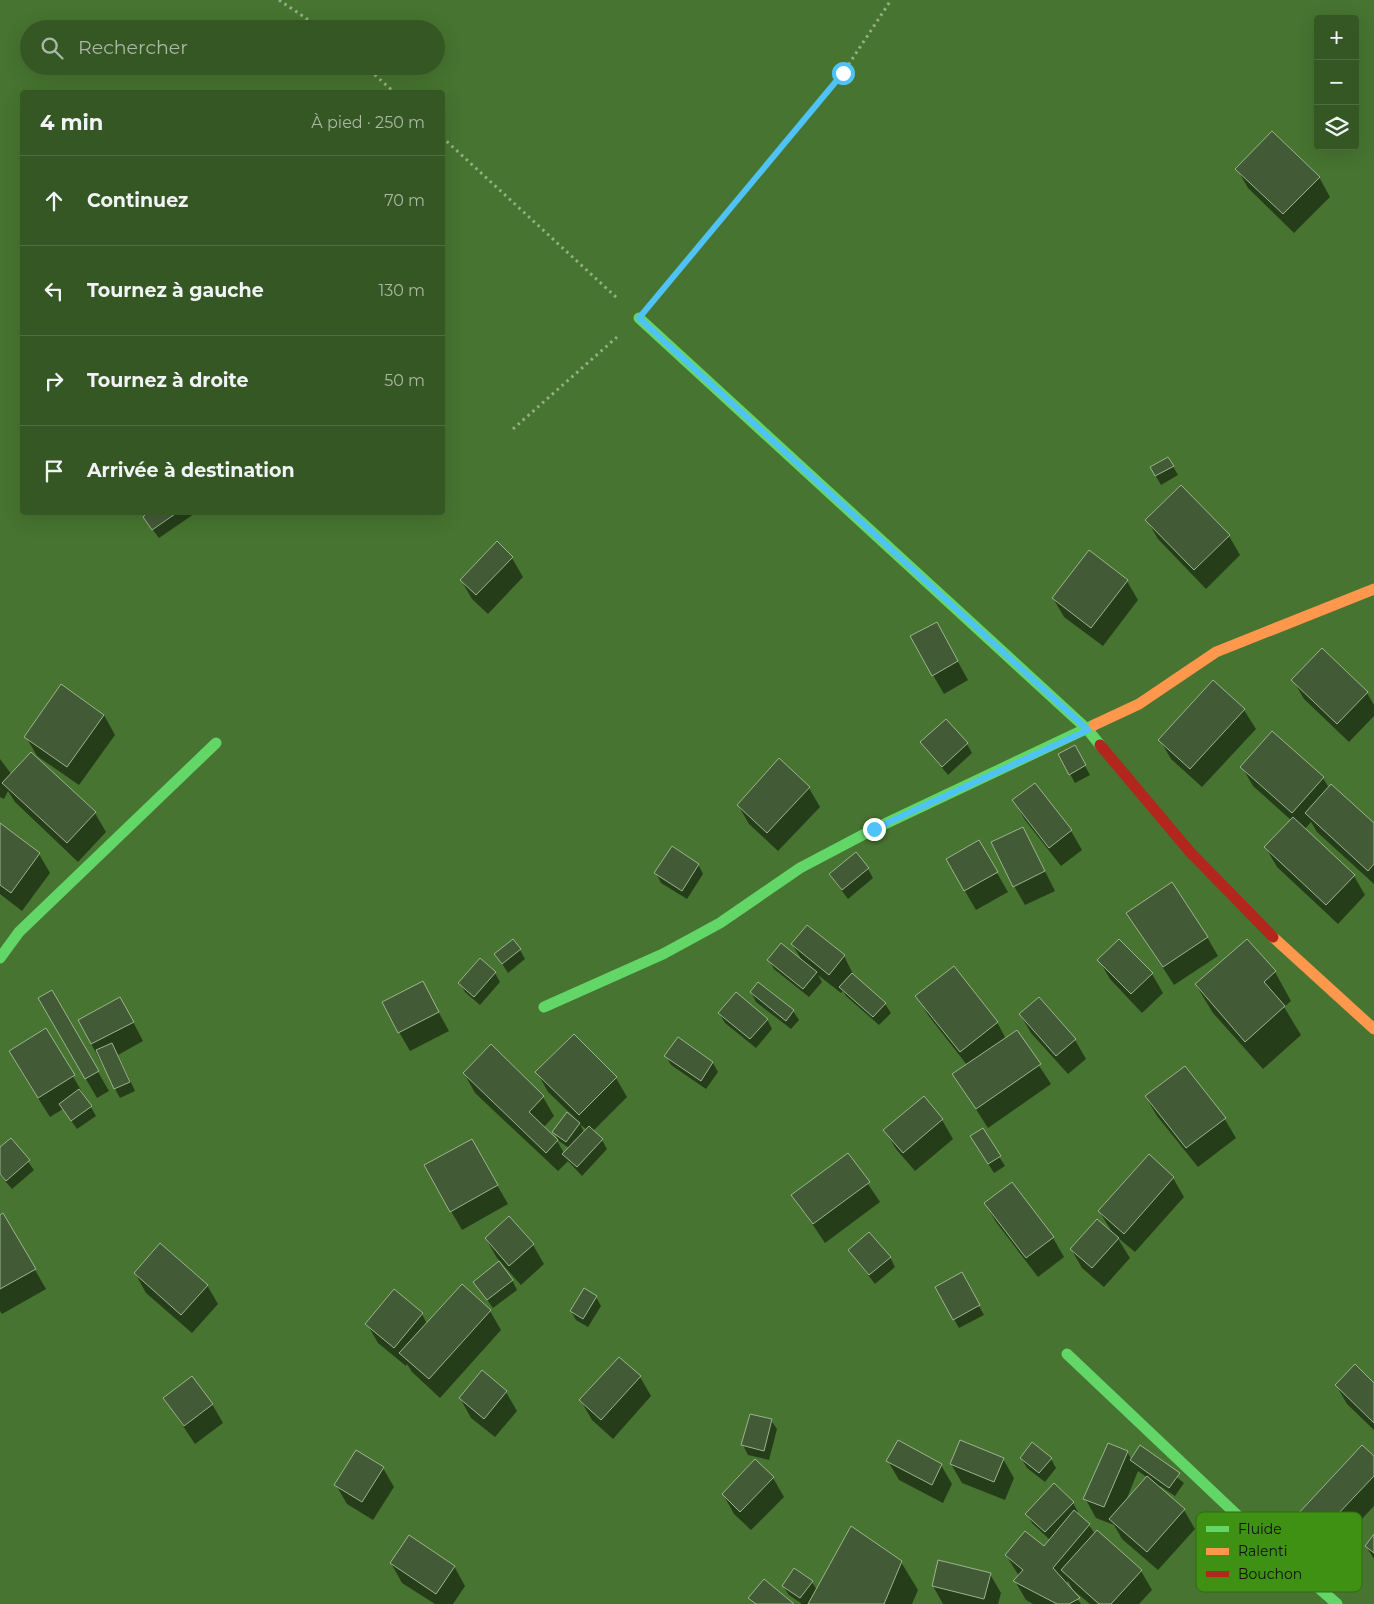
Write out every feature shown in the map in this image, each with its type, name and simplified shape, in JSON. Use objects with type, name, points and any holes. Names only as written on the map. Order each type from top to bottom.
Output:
[{"type":"street","points":[[639,318],[1088,730],[1143,797],[1255,920],[1298,962],[1374,1029]]},
{"type":"street","points":[[544,1007],[663,954],[720,923],[800,868],[874,829],[1088,730],[1139,704],[1216,652],[1374,589]]},
{"type":"street","points":[[0,958],[19,932],[216,743]]},
{"type":"street","points":[[1067,1354],[1234,1512]]},
{"type":"street","points":[[1323,1592],[1337,1604]]},
{"type":"path","points":[[279,0],[309,20]]},
{"type":"path","points":[[513,429],[639,318],[843,73],[891,0]]},
{"type":"path","points":[[375,75],[392,90]]},
{"type":"path","points":[[445,141],[639,318]]},
{"type":"building","points":[[1272,131],[1320,177],[1283,214],[1235,169]]},
{"type":"building","points":[[1168,457],[1174,466],[1155,476],[1150,467]]},
{"type":"building","points":[[1181,485],[1230,535],[1194,570],[1145,520]]},
{"type":"building","points":[[145,515],[174,515],[152,530],[143,517]]},
{"type":"building","points":[[497,541],[513,557],[476,595],[460,580]]},
{"type":"building","points":[[1089,550],[1128,580],[1091,628],[1052,598]]},
{"type":"building","points":[[937,622],[958,661],[932,676],[910,636]]},
{"type":"building","points":[[1322,648],[1368,692],[1337,724],[1291,680]]},
{"type":"building","points":[[1213,680],[1245,709],[1190,769],[1158,740]]},
{"type":"building","points":[[61,684],[104,715],[67,767],[24,737]]},
{"type":"building","points":[[946,719],[968,743],[942,767],[920,742]]},
{"type":"building","points":[[1272,731],[1324,777],[1292,813],[1240,767]]},
{"type":"building","points":[[1075,745],[1086,765],[1069,775],[1058,754]]},
{"type":"building","points":[[31,752],[96,812],[67,843],[2,783]]},
{"type":"building","points":[[779,758],[810,787],[767,833],[737,805]]},
{"type":"building","points":[[1035,783],[1072,830],[1049,848],[1012,800]]},
{"type":"building","points":[[1331,784],[1374,823],[1374,864],[1368,871],[1305,813]]},
{"type":"building","points":[[1293,817],[1355,875],[1326,905],[1264,847]]},
{"type":"building","points":[[0,823],[40,853],[11,893],[0,885]]},
{"type":"building","points":[[1023,827],[1045,871],[1013,887],[991,842]]},
{"type":"building","points":[[979,840],[998,872],[964,891],[946,859]]},
{"type":"building","points":[[672,846],[699,864],[682,891],[654,873]]},
{"type":"building","points":[[856,852],[869,868],[842,890],[829,874]]},
{"type":"building","points":[[1172,882],[1208,937],[1163,967],[1126,913]]},
{"type":"building","points":[[807,925],[845,955],[829,975],[791,944]]},
{"type":"building","points":[[513,939],[521,949],[502,964],[494,954]]},
{"type":"building","points":[[1119,939],[1153,973],[1131,994],[1097,960]]},
{"type":"building","points":[[1247,939],[1276,971],[1264,982],[1285,1006],[1245,1042],[1195,984]]},
{"type":"building","points":[[781,943],[817,972],[803,989],[767,960]]},
{"type":"building","points":[[480,958],[496,972],[474,997],[458,983]]},
{"type":"building","points":[[954,966],[998,1022],[960,1052],[915,996]]},
{"type":"building","points":[[852,973],[886,1003],[873,1017],[839,987]]},
{"type":"building","points":[[423,981],[439,1012],[398,1033],[382,1002]]},
{"type":"building","points":[[758,982],[794,1010],[786,1021],[750,992]]},
{"type":"building","points":[[52,990],[99,1071],[85,1079],[38,998]]},
{"type":"building","points":[[736,992],[768,1019],[750,1039],[718,1013]]},
{"type":"building","points":[[120,997],[134,1022],[91,1044],[78,1020]]},
{"type":"building","points":[[1039,997],[1076,1039],[1056,1056],[1019,1014]]},
{"type":"building","points":[[46,1028],[75,1075],[38,1098],[9,1051]]},
{"type":"building","points":[[1017,1030],[1041,1064],[976,1109],[952,1074]]},
{"type":"building","points":[[574,1034],[617,1077],[579,1115],[535,1072]]},
{"type":"building","points":[[678,1037],[713,1062],[701,1081],[664,1056]]},
{"type":"building","points":[[112,1043],[130,1082],[114,1089],[96,1050]]},
{"type":"building","points":[[491,1044],[544,1096],[529,1112],[558,1140],[546,1153],[463,1073]]},
{"type":"building","points":[[1185,1066],[1226,1118],[1186,1148],[1145,1096]]},
{"type":"building","points":[[79,1089],[92,1106],[71,1121],[59,1104]]},
{"type":"building","points":[[924,1096],[943,1119],[903,1153],[883,1130]]},
{"type":"building","points":[[567,1112],[580,1123],[566,1142],[552,1132]]},
{"type":"building","points":[[589,1126],[603,1139],[577,1167],[562,1154]]},
{"type":"building","points":[[983,1128],[1001,1156],[988,1164],[970,1136]]},
{"type":"building","points":[[11,1138],[30,1160],[6,1181],[0,1174],[0,1147]]},
{"type":"building","points":[[472,1139],[498,1185],[450,1212],[424,1165]]},
{"type":"building","points":[[848,1153],[870,1182],[813,1224],[791,1195]]},
{"type":"building","points":[[1149,1154],[1174,1177],[1124,1234],[1098,1211]]},
{"type":"building","points":[[1012,1182],[1054,1237],[1026,1258],[984,1203]]},
{"type":"building","points":[[3,1213],[36,1269],[0,1289],[0,1215]]},
{"type":"building","points":[[509,1216],[534,1244],[509,1266],[485,1238]]},
{"type":"building","points":[[1097,1219],[1119,1238],[1092,1268],[1070,1249]]},
{"type":"building","points":[[869,1232],[891,1257],[869,1275],[848,1250]]},
{"type":"building","points":[[160,1243],[208,1285],[181,1315],[134,1273]]},
{"type":"building","points":[[499,1261],[513,1280],[487,1300],[473,1282]]},
{"type":"building","points":[[962,1272],[980,1305],[953,1320],[935,1287]]},
{"type":"building","points":[[462,1284],[491,1310],[429,1379],[399,1353]]},
{"type":"building","points":[[584,1288],[597,1296],[583,1319],[570,1311]]},
{"type":"building","points":[[394,1289],[423,1313],[394,1348],[365,1324]]},
{"type":"building","points":[[619,1357],[641,1376],[601,1420],[579,1400]]},
{"type":"building","points":[[1355,1364],[1374,1383],[1374,1423],[1335,1385]]},
{"type":"building","points":[[482,1370],[507,1391],[484,1419],[459,1398]]},
{"type":"building","points":[[192,1376],[213,1404],[184,1426],[163,1398]]},
{"type":"building","points":[[750,1414],[772,1419],[764,1451],[741,1445]]},
{"type":"building","points":[[898,1440],[942,1464],[932,1485],[886,1461]]},
{"type":"building","points":[[960,1440],[1004,1458],[994,1482],[950,1464]]},
{"type":"building","points":[[1032,1442],[1052,1458],[1039,1473],[1020,1458]]},
{"type":"building","points":[[1108,1443],[1128,1451],[1104,1507],[1083,1499]]},
{"type":"building","points":[[1140,1445],[1180,1473],[1169,1488],[1130,1460]]},
{"type":"building","points":[[1362,1445],[1374,1456],[1374,1476],[1340,1512],[1300,1512]]},
{"type":"building","points":[[356,1450],[384,1467],[362,1502],[334,1485]]},
{"type":"building","points":[[755,1459],[774,1477],[740,1512],[722,1494]]},
{"type":"building","points":[[1147,1476],[1185,1509],[1147,1552],[1109,1519]]},
{"type":"building","points":[[1054,1483],[1074,1502],[1045,1532],[1025,1514]]},
{"type":"building","points":[[1074,1510],[1090,1524],[1053,1568],[1080,1598],[1069,1604],[1057,1604],[1013,1581],[1023,1570],[1005,1555],[1025,1531],[1044,1546]]},
{"type":"building","points":[[851,1526],[902,1561],[884,1604],[808,1604]]},
{"type":"building","points":[[1097,1530],[1142,1570],[1111,1604],[1099,1604],[1061,1570]]},
{"type":"building","points":[[1374,1534],[1374,1553],[1365,1546]]},
{"type":"building","points":[[409,1535],[455,1566],[436,1594],[390,1563]]},
{"type":"building","points":[[938,1560],[991,1573],[984,1599],[932,1586]]},
{"type":"building","points":[[794,1568],[813,1581],[800,1598],[782,1586]]},
{"type":"building","points":[[764,1579],[794,1604],[756,1604],[748,1598]]},
{"type":"traffic: fast","points":[[639,318],[1088,730],[1100,745]]},
{"type":"traffic: fast","points":[[544,1007],[663,954],[720,923],[800,868],[874,829],[1094,725]]},
{"type":"traffic: fast","points":[[0,958],[19,932],[216,743]]},
{"type":"traffic: fast","points":[[1067,1354],[1234,1512]]},
{"type":"traffic: fast","points":[[1323,1592],[1337,1604]]},
{"type":"traffic: slow","points":[[1094,725],[1139,704],[1216,652],[1374,589]]},
{"type":"traffic: slow","points":[[1273,937],[1374,1029]]},
{"type":"traffic: jam","points":[[1100,745],[1190,852],[1273,937]]},
{"type":"route","points":[[843,73],[714,231],[639,318],[1088,730],[874,829]]}]
